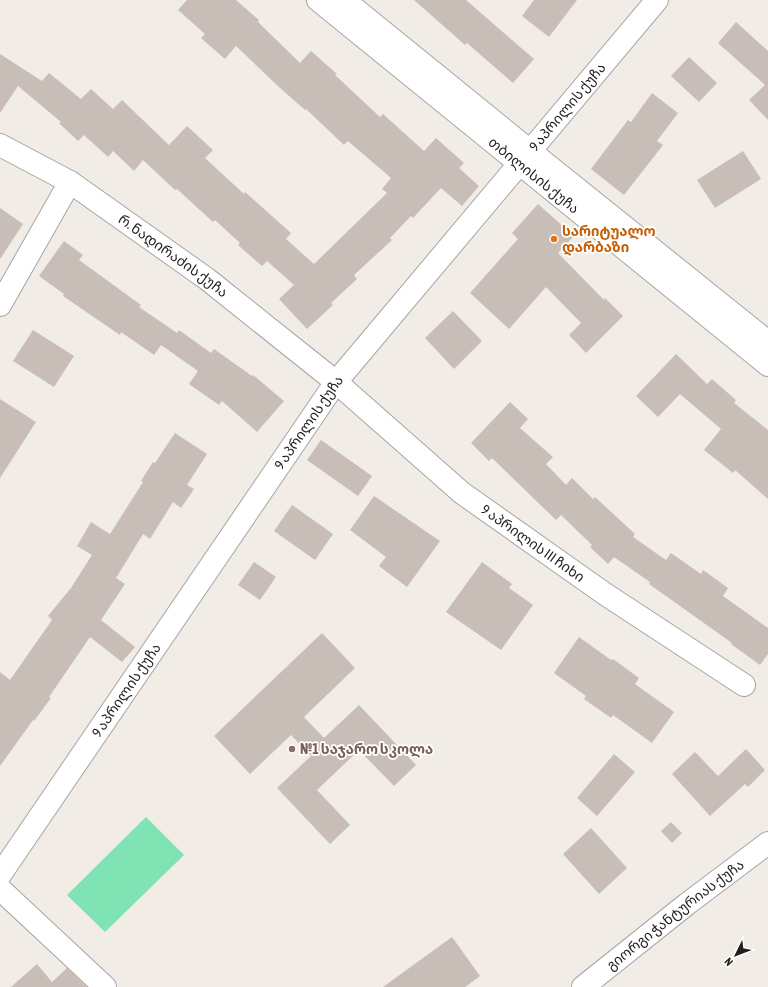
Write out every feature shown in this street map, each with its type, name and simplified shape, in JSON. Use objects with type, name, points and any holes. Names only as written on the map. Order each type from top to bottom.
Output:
[{"type":"street","name":"თბილისის ქუჩა","points":[[318,0],[768,342]]},
{"type":"street","name":"თბილისის ქუჩა","points":[[344,0],[525,158],[768,365]]},
{"type":"street","name":"9 აპრილის ქუჩა","points":[[0,875],[336,382],[657,0]]},
{"type":"street","name":"რ. ნადირაძის ქუჩა","points":[[0,145],[70,182],[207,279],[336,382]]},
{"type":"street","points":[[0,306],[70,182]]},
{"type":"street","name":"9 აპრილის III ჩიხი","points":[[336,382],[462,493],[606,594],[744,685]]},
{"type":"street","name":"გიორგი ჭანტურიას ქუჩა","points":[[583,987],[687,904],[768,843]]},
{"type":"street","points":[[0,889],[104,987]]},
{"type":"green space","points":[[146,817],[184,855],[105,932],[67,895]]},
{"type":"building","points":[[187,0],[236,0],[259,20],[258,22],[300,63],[311,51],[337,74],[335,75],[380,117],[383,114],[424,151],[436,138],[464,163],[459,168],[479,186],[462,206],[441,188],[413,218],[411,216],[390,238],[392,240],[354,275],[357,279],[331,303],[333,305],[307,329],[279,299],[294,285],[267,261],[262,266],[238,245],[240,243],[215,220],[213,222],[177,189],[175,190],[143,160],[134,171],[113,151],[108,157],[84,135],[78,141],[59,123],[61,122],[18,86],[0,113],[0,54],[42,81],[49,73],[81,99],[91,89],[113,109],[122,100],[169,145],[187,126],[213,150],[205,158],[244,194],[245,192],[291,233],[286,239],[314,264],[387,193],[382,189],[391,178],[348,141],[344,145],[306,109],[305,110],[280,88],[236,46],[225,59],[201,38],[205,34],[178,10]]},
{"type":"building","points":[[414,0],[466,0],[534,59],[513,83],[467,43],[465,45]]},
{"type":"building","points":[[534,0],[577,0],[549,37],[522,16]]},
{"type":"building","points":[[736,22],[768,51],[768,120],[749,100],[765,85],[718,43]]},
{"type":"building","points":[[689,57],[717,83],[699,102],[671,76]]},
{"type":"building","points":[[652,93],[678,113],[657,141],[663,145],[624,195],[591,169],[628,120],[631,122]]},
{"type":"building","points":[[743,151],[761,179],[715,208],[697,180]]},
{"type":"building","points":[[538,204],[574,236],[558,253],[604,300],[605,298],[623,316],[586,353],[569,335],[581,323],[546,287],[509,329],[470,293],[518,239],[512,233]]},
{"type":"building","points":[[0,208],[23,224],[0,259]]},
{"type":"building","points":[[64,241],[83,255],[79,260],[141,305],[139,307],[177,333],[179,330],[211,353],[214,349],[252,376],[253,375],[284,401],[257,432],[222,401],[219,405],[189,384],[198,371],[161,345],[154,355],[121,332],[120,335],[63,296],[64,294],[39,276]]},
{"type":"building","points":[[453,311],[482,341],[454,369],[425,338]]},
{"type":"building","points":[[33,330],[74,356],[54,387],[13,361]]},
{"type":"building","points":[[676,354],[707,384],[712,379],[736,400],[734,403],[768,430],[768,499],[735,470],[733,473],[704,450],[721,429],[680,394],[658,417],[636,396]]},
{"type":"building","points":[[0,399],[36,422],[0,478]]},
{"type":"building","points":[[510,402],[528,419],[520,428],[553,457],[546,464],[566,485],[572,478],[593,499],[595,497],[635,534],[633,537],[666,560],[671,553],[701,574],[703,570],[728,588],[723,596],[768,628],[768,654],[760,665],[731,644],[732,643],[649,584],[650,582],[614,557],[608,564],[590,547],[592,545],[561,515],[556,520],[492,458],[489,461],[471,443]]},
{"type":"building","points":[[175,433],[207,454],[187,485],[194,489],[181,508],[173,502],[150,539],[143,534],[116,578],[125,584],[101,620],[135,647],[122,662],[90,637],[49,697],[51,698],[0,766],[0,672],[10,680],[52,620],[48,616],[71,588],[92,555],[77,546],[91,522],[110,534],[143,482],[141,481],[153,462],[155,463]]},
{"type":"building","points":[[321,440],[372,476],[358,496],[307,460]]},
{"type":"building","points":[[374,496],[440,541],[407,587],[379,566],[386,557],[350,530]]},
{"type":"building","points":[[292,505],[333,534],[315,560],[274,531]]},
{"type":"building","points":[[254,562],[276,577],[260,600],[238,585]]},
{"type":"building","points":[[482,562],[512,584],[509,588],[533,605],[501,650],[446,612]]},
{"type":"building","points":[[322,633],[355,668],[304,717],[324,738],[359,705],[416,765],[394,786],[359,750],[317,790],[350,825],[330,844],[277,788],[311,756],[291,735],[250,774],[214,736]]},
{"type":"building","points":[[579,637],[639,678],[635,684],[674,712],[652,743],[613,715],[611,718],[584,699],[586,696],[554,673]]},
{"type":"building","points":[[746,749],[765,770],[748,787],[745,784],[710,816],[672,774],[695,752],[718,776]]},
{"type":"building","points":[[614,754],[635,772],[597,816],[577,798]]},
{"type":"building","points":[[671,822],[682,833],[672,843],[661,831]]},
{"type":"building","points":[[591,828],[627,868],[599,894],[563,854]]},
{"type":"building","points":[[452,937],[480,976],[465,987],[383,987]]},
{"type":"building","points":[[37,964],[52,982],[67,968],[87,987],[11,987]]},
{"type":"place","name":"სარიტუალო დარბაზი","points":[[554,239]]},
{"type":"place","name":"№1 საჯარო სკოლა","points":[[292,749]]}]
